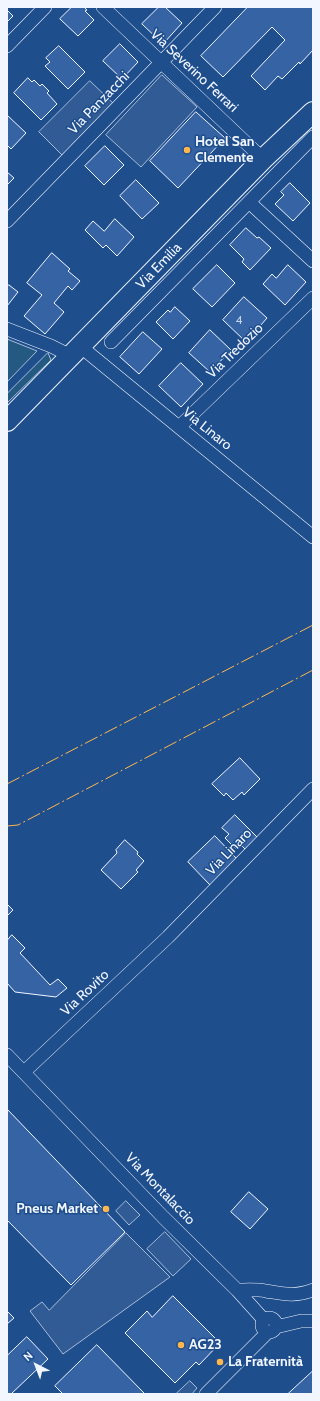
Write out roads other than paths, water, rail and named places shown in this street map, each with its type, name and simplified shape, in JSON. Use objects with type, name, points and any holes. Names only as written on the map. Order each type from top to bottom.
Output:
[{"type":"main road","name":"Via Emilia","points":[[7,421],[263,159],[313,112]]},
{"type":"street","points":[[7,46],[45,7]]},
{"type":"street","name":"Via Severino Ferrari","points":[[103,7],[263,159]]},
{"type":"street","name":"Via Panzacchi","points":[[7,221],[215,7]]},
{"type":"street","name":"Via Emilia","points":[[111,342],[313,136]]},
{"type":"street","points":[[249,202],[313,261]]},
{"type":"street","name":"Via Tredozio","points":[[179,427],[313,298]]},
{"type":"street","name":"Via Linaro","points":[[7,329],[51,346],[76,351],[179,427],[313,537]]},
{"type":"street","name":"Via Linaro","points":[[168,937],[313,789]]},
{"type":"street","name":"Via Rovito","points":[[24,1072],[168,937]]},
{"type":"street","name":"Via Montalaccio","points":[[7,1054],[163,1217],[237,1290],[264,1320],[261,1326],[263,1330],[271,1330]]},
{"type":"street","points":[[237,1290],[264,1290],[286,1295],[305,1293],[313,1290]]},
{"type":"street","points":[[206,1394],[271,1330],[301,1321],[313,1321]]},
{"type":"place","name":"Hotel San Clemente","points":[[187,150]]},
{"type":"place","name":"Pneus Market","points":[[106,1209]]},
{"type":"place","name":"AG23","points":[[181,1345]]},
{"type":"place","name":"La Fraternità","points":[[220,1362]]}]
